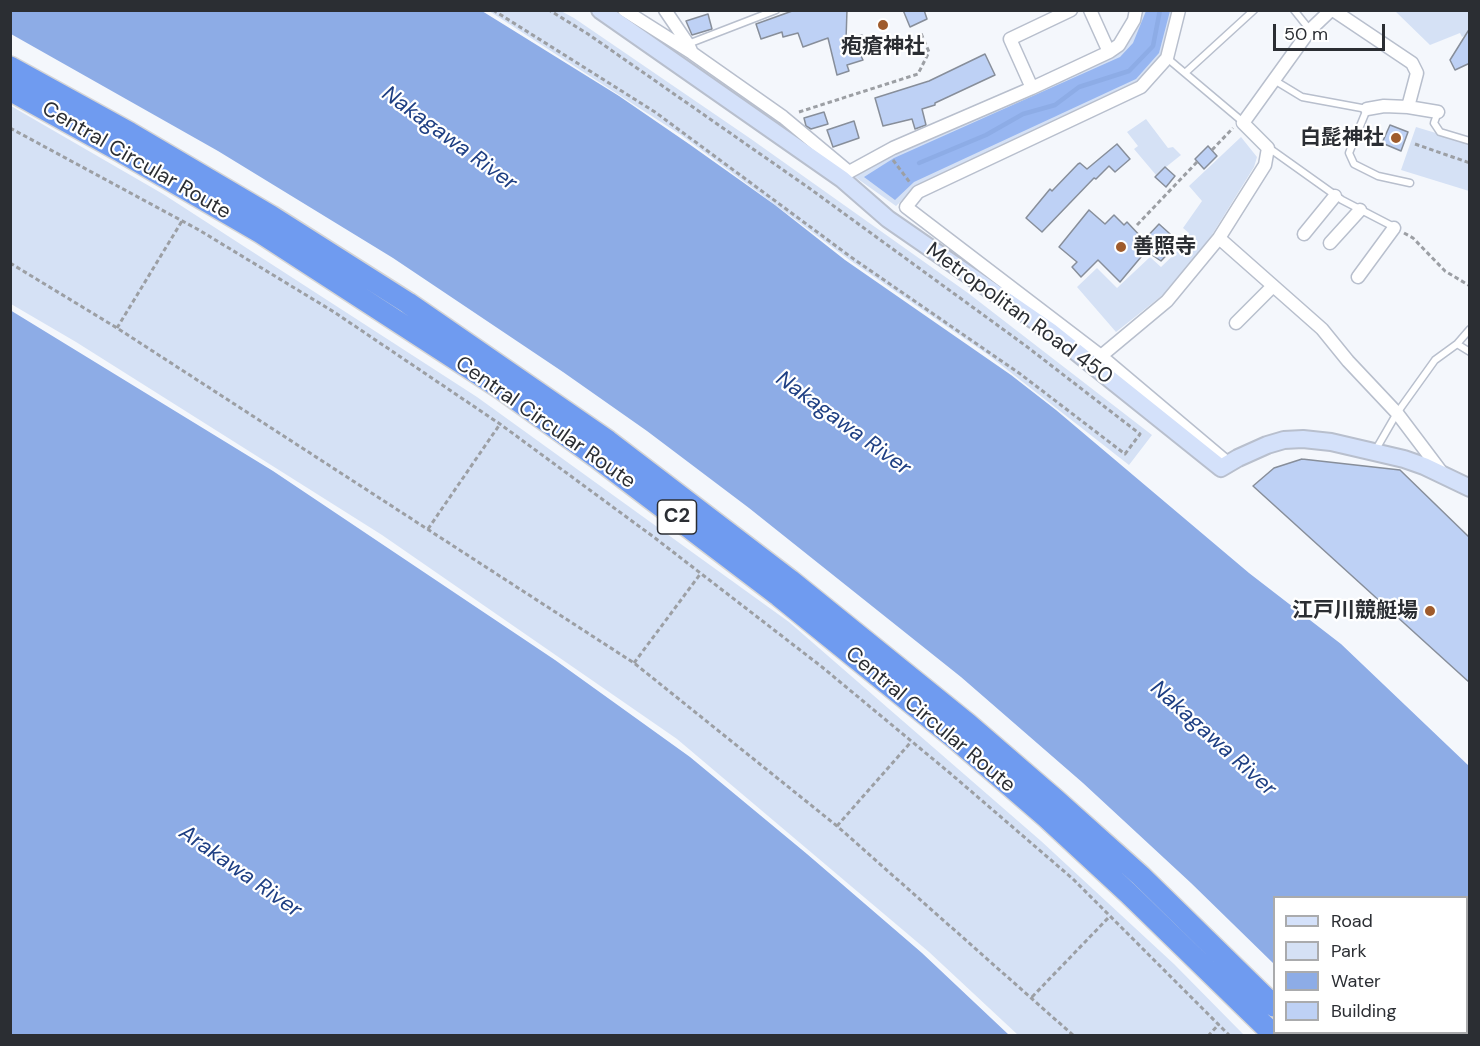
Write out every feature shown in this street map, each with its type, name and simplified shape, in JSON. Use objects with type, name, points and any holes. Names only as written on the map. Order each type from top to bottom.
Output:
[{"type":"highway","name":"Central Circular Route","points":[[10,67],[130,133],[271,216],[408,303],[608,441],[790,580],[968,724],[1141,876],[1273,1004]]},
{"type":"highway","name":"Central Circular Route","points":[[10,90],[120,151],[271,240],[503,390],[596,457],[779,596],[958,741],[1046,817],[1128,893],[1273,1033]]},
{"type":"main road","name":"Metropolitan Road 450","points":[[600,10],[845,175],[888,219],[1030,310],[1221,468],[1230,465]]},
{"type":"main road","points":[[1230,465],[1247,453],[1284,440],[1331,442],[1404,459],[1470,488]]},
{"type":"street","points":[[624,10],[690,48],[783,117],[845,175],[887,152],[1109,52],[1119,45],[1134,20],[1136,10]]},
{"type":"street","points":[[665,10],[690,48]]},
{"type":"street","points":[[1032,88],[1010,39],[1071,10]]},
{"type":"street","points":[[1090,10],[1109,52]]},
{"type":"street","points":[[1179,10],[1167,58],[1141,87],[918,192],[906,207],[1030,310],[1101,356],[1230,465]]},
{"type":"street","points":[[1101,356],[1167,301],[1219,238],[1265,165],[1268,148],[1242,121],[1275,80],[1310,30],[1332,10],[1412,63],[1417,73],[1408,107]]},
{"type":"street","points":[[1367,109],[1384,106],[1408,107],[1438,112]]},
{"type":"street","points":[[1304,234],[1335,196]]},
{"type":"street","points":[[1330,243],[1360,210]]},
{"type":"street","points":[[1358,278],[1394,228]]},
{"type":"street","points":[[1219,238],[1322,329],[1348,361],[1397,413],[1444,475]]},
{"type":"street","points":[[1236,323],[1273,286]]},
{"type":"lane","points":[[690,48],[776,10]]},
{"type":"lane","points":[[1185,74],[1254,10]]},
{"type":"lane","points":[[1294,10],[1310,30]]},
{"type":"lane","points":[[1167,58],[1242,121]]},
{"type":"lane","points":[[1275,80],[1302,97],[1367,109],[1349,153],[1354,164],[1378,176],[1410,183]]},
{"type":"lane","points":[[1438,112],[1434,123],[1440,132],[1470,141]]},
{"type":"lane","points":[[1268,148],[1335,196],[1394,228]]},
{"type":"lane","points":[[1375,452],[1397,413],[1435,360],[1457,344],[1470,329]]},
{"type":"lane","points":[[1457,344],[1470,352]]},
{"type":"path","points":[[493,10],[655,112],[855,260],[1019,373],[1125,454],[1140,434],[1026,346],[799,181],[588,34],[549,10]]},
{"type":"path","points":[[783,117],[918,74],[929,52],[920,31]]},
{"type":"path","points":[[1212,150],[1242,121]]},
{"type":"path","points":[[10,128],[182,221],[334,312],[500,424],[701,573],[822,667],[1073,879],[1230,1035]]},
{"type":"path","points":[[1415,144],[1470,163]]},
{"type":"path","points":[[887,152],[918,192]]},
{"type":"path","points":[[1137,225],[1197,162]]},
{"type":"path","points":[[117,328],[182,221]]},
{"type":"path","points":[[1394,228],[1413,238],[1445,271],[1470,286]]},
{"type":"path","points":[[10,263],[117,328],[634,663],[837,826],[1074,1035]]},
{"type":"path","points":[[428,529],[500,424]]},
{"type":"path","points":[[634,663],[701,573]]},
{"type":"path","points":[[837,826],[912,742]]},
{"type":"path","points":[[1032,998],[1110,916]]},
{"type":"path","points":[[1208,1035],[1219,1024]]},
{"type":"green space","points":[[489,11],[561,11],[574,18],[751,139],[968,293],[1152,435],[1129,465],[987,354],[851,261],[681,135]]},
{"type":"green space","points":[[1141,11],[1175,11],[1164,55],[1138,84],[917,186],[896,206],[855,177],[889,155],[1116,53]]},
{"type":"green space","points":[[1395,11],[1469,11],[1469,33],[1462,37],[1460,33],[1430,45]]},
{"type":"green space","points":[[11,106],[163,194],[477,397],[789,622],[1041,841],[1174,964],[1244,1035],[1018,1035],[929,952],[677,739],[382,535],[76,342],[11,304]]},
{"type":"green space","points":[[1146,119],[1168,148],[1173,147],[1181,155],[1156,175],[1134,149],[1138,146],[1127,132]]},
{"type":"green space","points":[[1416,127],[1469,143],[1469,191],[1401,170]]},
{"type":"green space","points":[[1241,137],[1257,157],[1254,167],[1210,238],[1169,290],[1116,332],[1077,287],[1097,268],[1117,288],[1150,257],[1161,267],[1185,244],[1183,242],[1189,233],[1183,228],[1202,201],[1189,186]]},
{"type":"shaded area","points":[[1146,11],[1170,11],[1159,53],[1136,79],[914,182],[895,200],[864,177],[894,158],[1120,57],[1133,43]]},
{"type":"water","name":"Nakagawa River","points":[[10,11],[482,11],[619,96],[689,144],[775,205],[845,260],[1011,375],[1056,410],[1249,573],[1341,644],[1469,766],[1469,1035],[1346,1036],[1344,1034],[1468,1034],[1468,896],[1273,896],[1273,963],[1083,783],[961,677],[749,508],[647,431],[393,258],[218,151],[11,34]]},
{"type":"water","name":"Arakawa River","points":[[10,310],[273,471],[555,660],[690,757],[922,953],[1009,1035],[11,1035]]},
{"type":"building","points":[[795,10],[847,10],[846,40],[862,35],[866,49],[860,54],[863,60],[847,65],[849,71],[837,75],[828,38],[803,47],[798,33],[783,37],[782,32],[761,39],[756,24]]},
{"type":"building","points":[[903,10],[924,10],[927,19],[910,27]]},
{"type":"building","points":[[708,14],[712,29],[692,35],[686,21]]},
{"type":"building","points":[[1470,28],[1470,63],[1455,70],[1450,60]]},
{"type":"building","points":[[985,54],[995,75],[935,105],[922,109],[926,125],[915,129],[912,119],[883,126],[875,98],[929,81]]},
{"type":"building","points":[[824,112],[828,124],[811,129],[806,126],[804,118]]},
{"type":"building","points":[[854,121],[859,138],[833,147],[827,130]]},
{"type":"building","points":[[1390,125],[1408,132],[1401,151],[1382,143]]},
{"type":"building","points":[[1117,144],[1130,159],[1115,172],[1109,166],[1096,179],[1094,178],[1042,232],[1026,218],[1050,189],[1052,191],[1078,164],[1080,163],[1087,169]]},
{"type":"building","points":[[1208,146],[1217,156],[1204,169],[1195,159]]},
{"type":"building","points":[[1165,167],[1175,176],[1166,187],[1155,177]]},
{"type":"building","points":[[1089,210],[1105,224],[1114,215],[1124,225],[1127,222],[1144,240],[1159,224],[1179,242],[1161,261],[1146,251],[1120,282],[1098,260],[1081,277],[1072,267],[1077,262],[1059,247]]},
{"type":"building","name":"江戸川競艇場","points":[[1302,459],[1400,470],[1470,538],[1470,683],[1253,486],[1274,468]]},
{"type":"waterway","points":[[919,163],[986,135],[1023,114],[1055,105],[1079,87],[1129,71],[1153,46],[1160,10]]},
{"type":"place","name":"疱瘡神社","points":[[883,25]]},
{"type":"place","name":"白髭神社","points":[[1396,138]]},
{"type":"place","name":"善照寺","points":[[1121,247]]},
{"type":"place","name":"江戸川競艇場","points":[[1430,611]]}]
